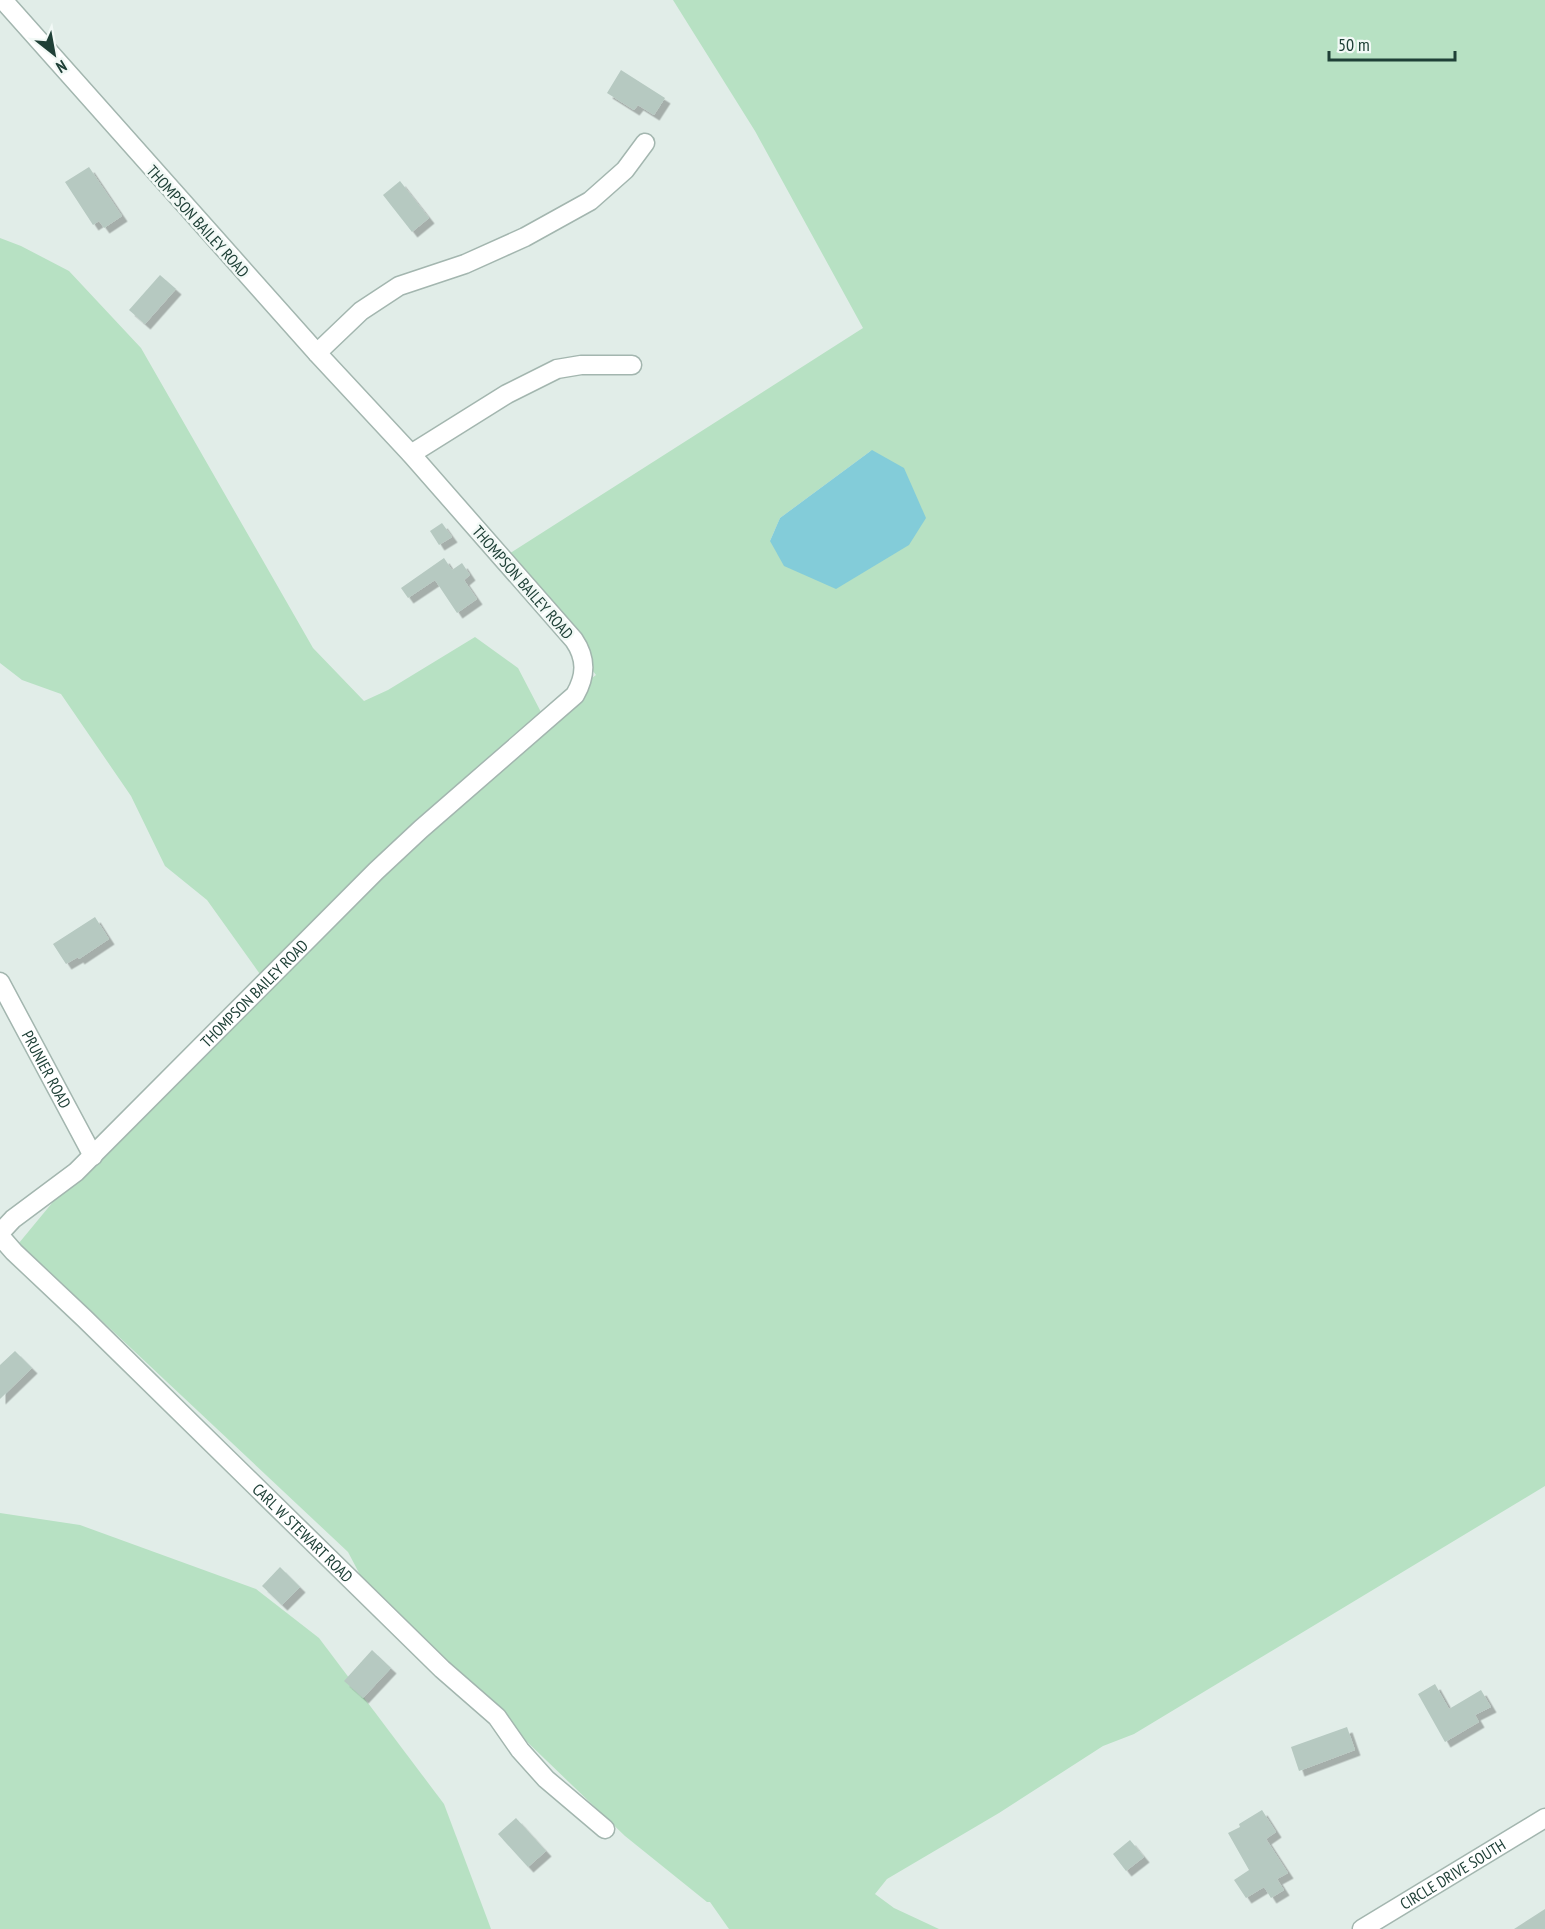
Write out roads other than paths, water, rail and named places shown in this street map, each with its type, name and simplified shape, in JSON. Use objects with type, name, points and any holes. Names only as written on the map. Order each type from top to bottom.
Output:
[{"type":"street","name":"THOMPSON BAILEY ROAD","points":[[0,1234],[13,1219],[76,1172],[93,1156],[376,871],[575,695],[584,673],[583,658],[574,640],[411,454],[317,353],[3,0]]},
{"type":"street","points":[[317,353],[361,310],[399,286],[465,264],[525,237],[590,201],[625,170],[645,144]]},
{"type":"street","points":[[411,454],[507,394],[557,369],[581,365],[632,365]]},
{"type":"street","name":"PRUNIER ROAD","points":[[0,982],[93,1156]]},
{"type":"street","name":"CARL W STEWART ROAD","points":[[0,1234],[14,1252],[101,1334],[442,1669],[497,1717],[520,1750],[546,1779],[605,1829]]},
{"type":"street","name":"CIRCLE DRIVE SOUTH","points":[[1362,1929],[1545,1818]]},
{"type":"water","points":[[872,450],[904,468],[926,518],[909,545],[836,589],[784,566],[770,541],[780,518]]}]
